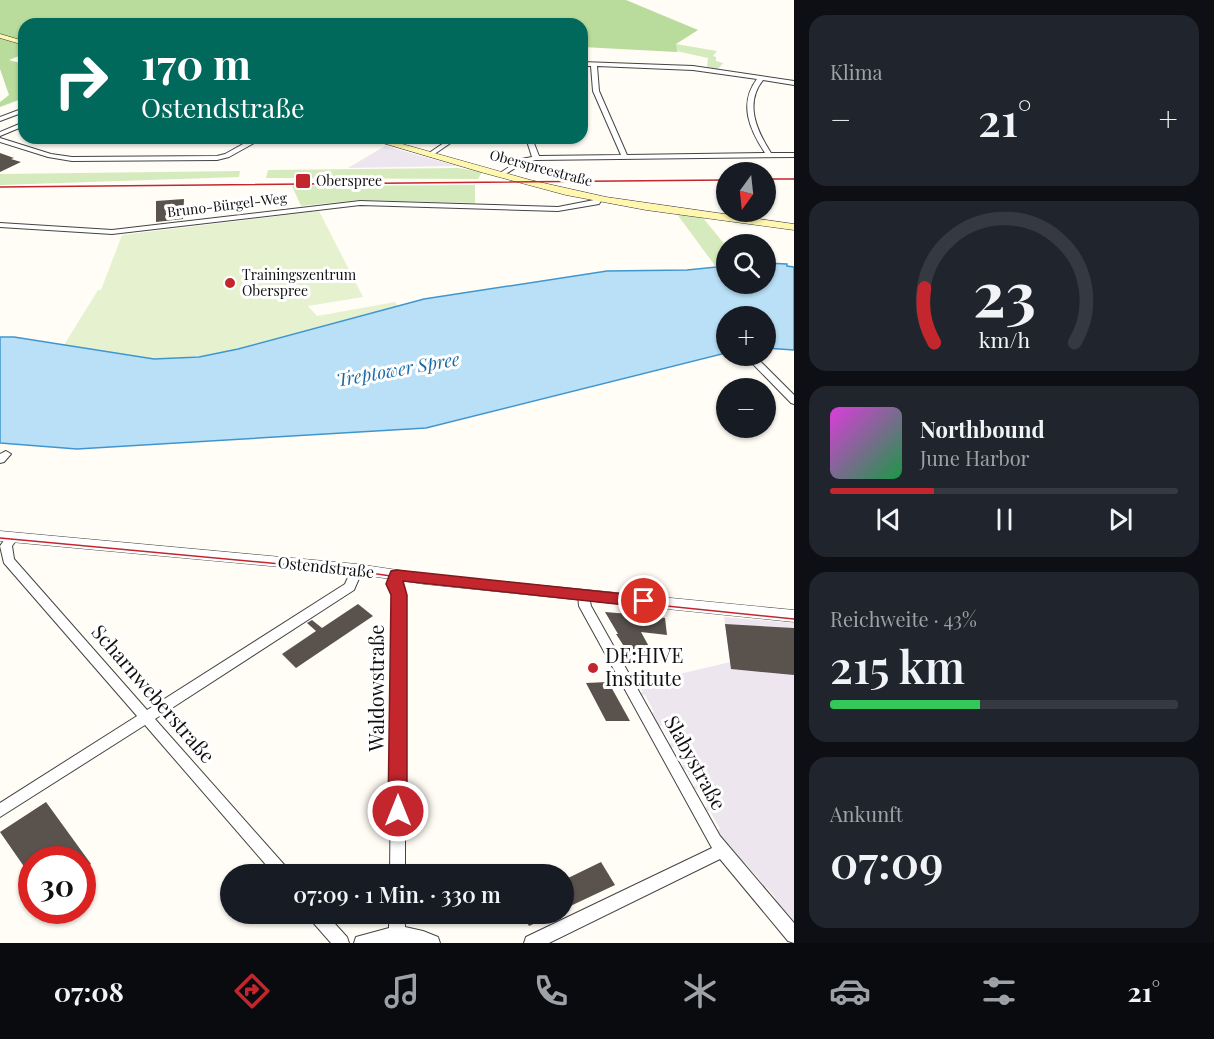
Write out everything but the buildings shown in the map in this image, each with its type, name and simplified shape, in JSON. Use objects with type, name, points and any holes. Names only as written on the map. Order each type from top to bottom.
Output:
[{"type":"main road","points":[[0,36],[18,41]]},
{"type":"main road","name":"Oberspreestraße","points":[[394,144],[599,198],[794,227]]},
{"type":"street","points":[[588,64],[693,68],[794,83]]},
{"type":"street","points":[[594,64],[596,91],[626,157]]},
{"type":"street","points":[[762,77],[751,93],[750,111],[754,132],[769,155]]},
{"type":"street","points":[[0,119],[18,112]]},
{"type":"street","points":[[0,135],[18,127]]},
{"type":"street","points":[[0,140],[50,156],[78,159],[217,158],[227,156],[249,144]]},
{"type":"street","points":[[431,154],[445,144]]},
{"type":"street","points":[[531,144],[536,158]]},
{"type":"street","points":[[502,174],[523,160],[536,158],[794,155]]},
{"type":"street","name":"Bruno-Bürgel-Weg","points":[[0,225],[82,232],[123,232],[360,203],[558,209],[596,202],[599,198]]},
{"type":"street","points":[[760,366],[794,401]]},
{"type":"street","name":"Ostendstraße","points":[[6,537],[357,569],[794,616]]},
{"type":"street","name":"Scharnweberstraße","points":[[6,537],[8,560],[274,864]]},
{"type":"street","points":[[0,811],[350,587],[357,569]]},
{"type":"street","name":"Waldowstraße","points":[[397,575],[394,584],[399,595],[398,864]]},
{"type":"street","name":"Slabystraße","points":[[584,595],[586,609],[721,851],[794,935]]},
{"type":"street","points":[[532,943],[721,851]]},
{"type":"street","points":[[325,924],[341,943]]},
{"type":"street","points":[[398,924],[398,934]]},
{"type":"street","points":[[362,943],[386,935],[398,934],[418,937],[432,943]]},
{"type":"shaded area","points":[[386,146],[457,166],[348,168]]},
{"type":"shaded area","points":[[724,617],[794,623],[794,925],[773,900],[776,898],[766,887],[762,888],[760,885],[762,883],[745,863],[742,865],[723,840],[710,811],[704,808],[708,806],[698,789],[694,790],[693,787],[696,786],[686,769],[683,770],[681,766],[684,765],[674,747],[670,748],[669,744],[672,743],[662,726],[658,726],[645,695],[641,696],[640,693],[643,692],[638,684],[730,662]]},
{"type":"green space","points":[[0,0],[626,0],[698,30],[676,44],[677,52],[588,47],[588,18],[18,18],[18,56],[9,60],[18,62],[18,100],[0,107],[0,102],[9,95],[0,69]]},
{"type":"green space","points":[[676,44],[717,51],[713,56],[716,57],[716,61],[723,63],[718,69],[707,67],[708,58],[676,51]]},
{"type":"green space","points":[[458,168],[482,172],[478,179],[266,178],[268,170]]},
{"type":"green space","points":[[240,171],[239,177],[0,185],[0,174]]},
{"type":"green space","points":[[475,185],[475,203],[359,200],[301,206],[292,186]]},
{"type":"green space","name":"Trainingszentrum Oberspree","points":[[319,211],[363,297],[308,306],[317,316],[395,302],[398,306],[215,355],[154,359],[64,345],[98,290],[101,290],[122,235]]},
{"type":"green space","points":[[677,214],[703,218],[716,234],[716,267]]},
{"type":"water","name":"Treptower Spree","points":[[776,264],[794,267],[794,350],[776,349],[776,306],[716,306],[716,356],[426,428],[77,449],[0,443],[0,337],[14,337],[154,359],[199,357],[238,349],[424,299],[607,271],[687,270],[716,267],[716,294],[776,294]]},
{"type":"tram line","points":[[776,179],[794,179]]},
{"type":"tram line","points":[[0,187],[716,180]]},
{"type":"tram line","points":[[0,538],[356,571],[433,582],[794,619]]},
{"type":"place","name":"Oberspree","points":[[303,181]]},
{"type":"place","name":"Trainingszentrum Oberspree","points":[[230,283]]},
{"type":"place","name":"DE:HIVE Institute","points":[[593,668]]},
{"type":"route","points":[[398,811],[399,595],[394,587],[397,575],[644,601]]}]
